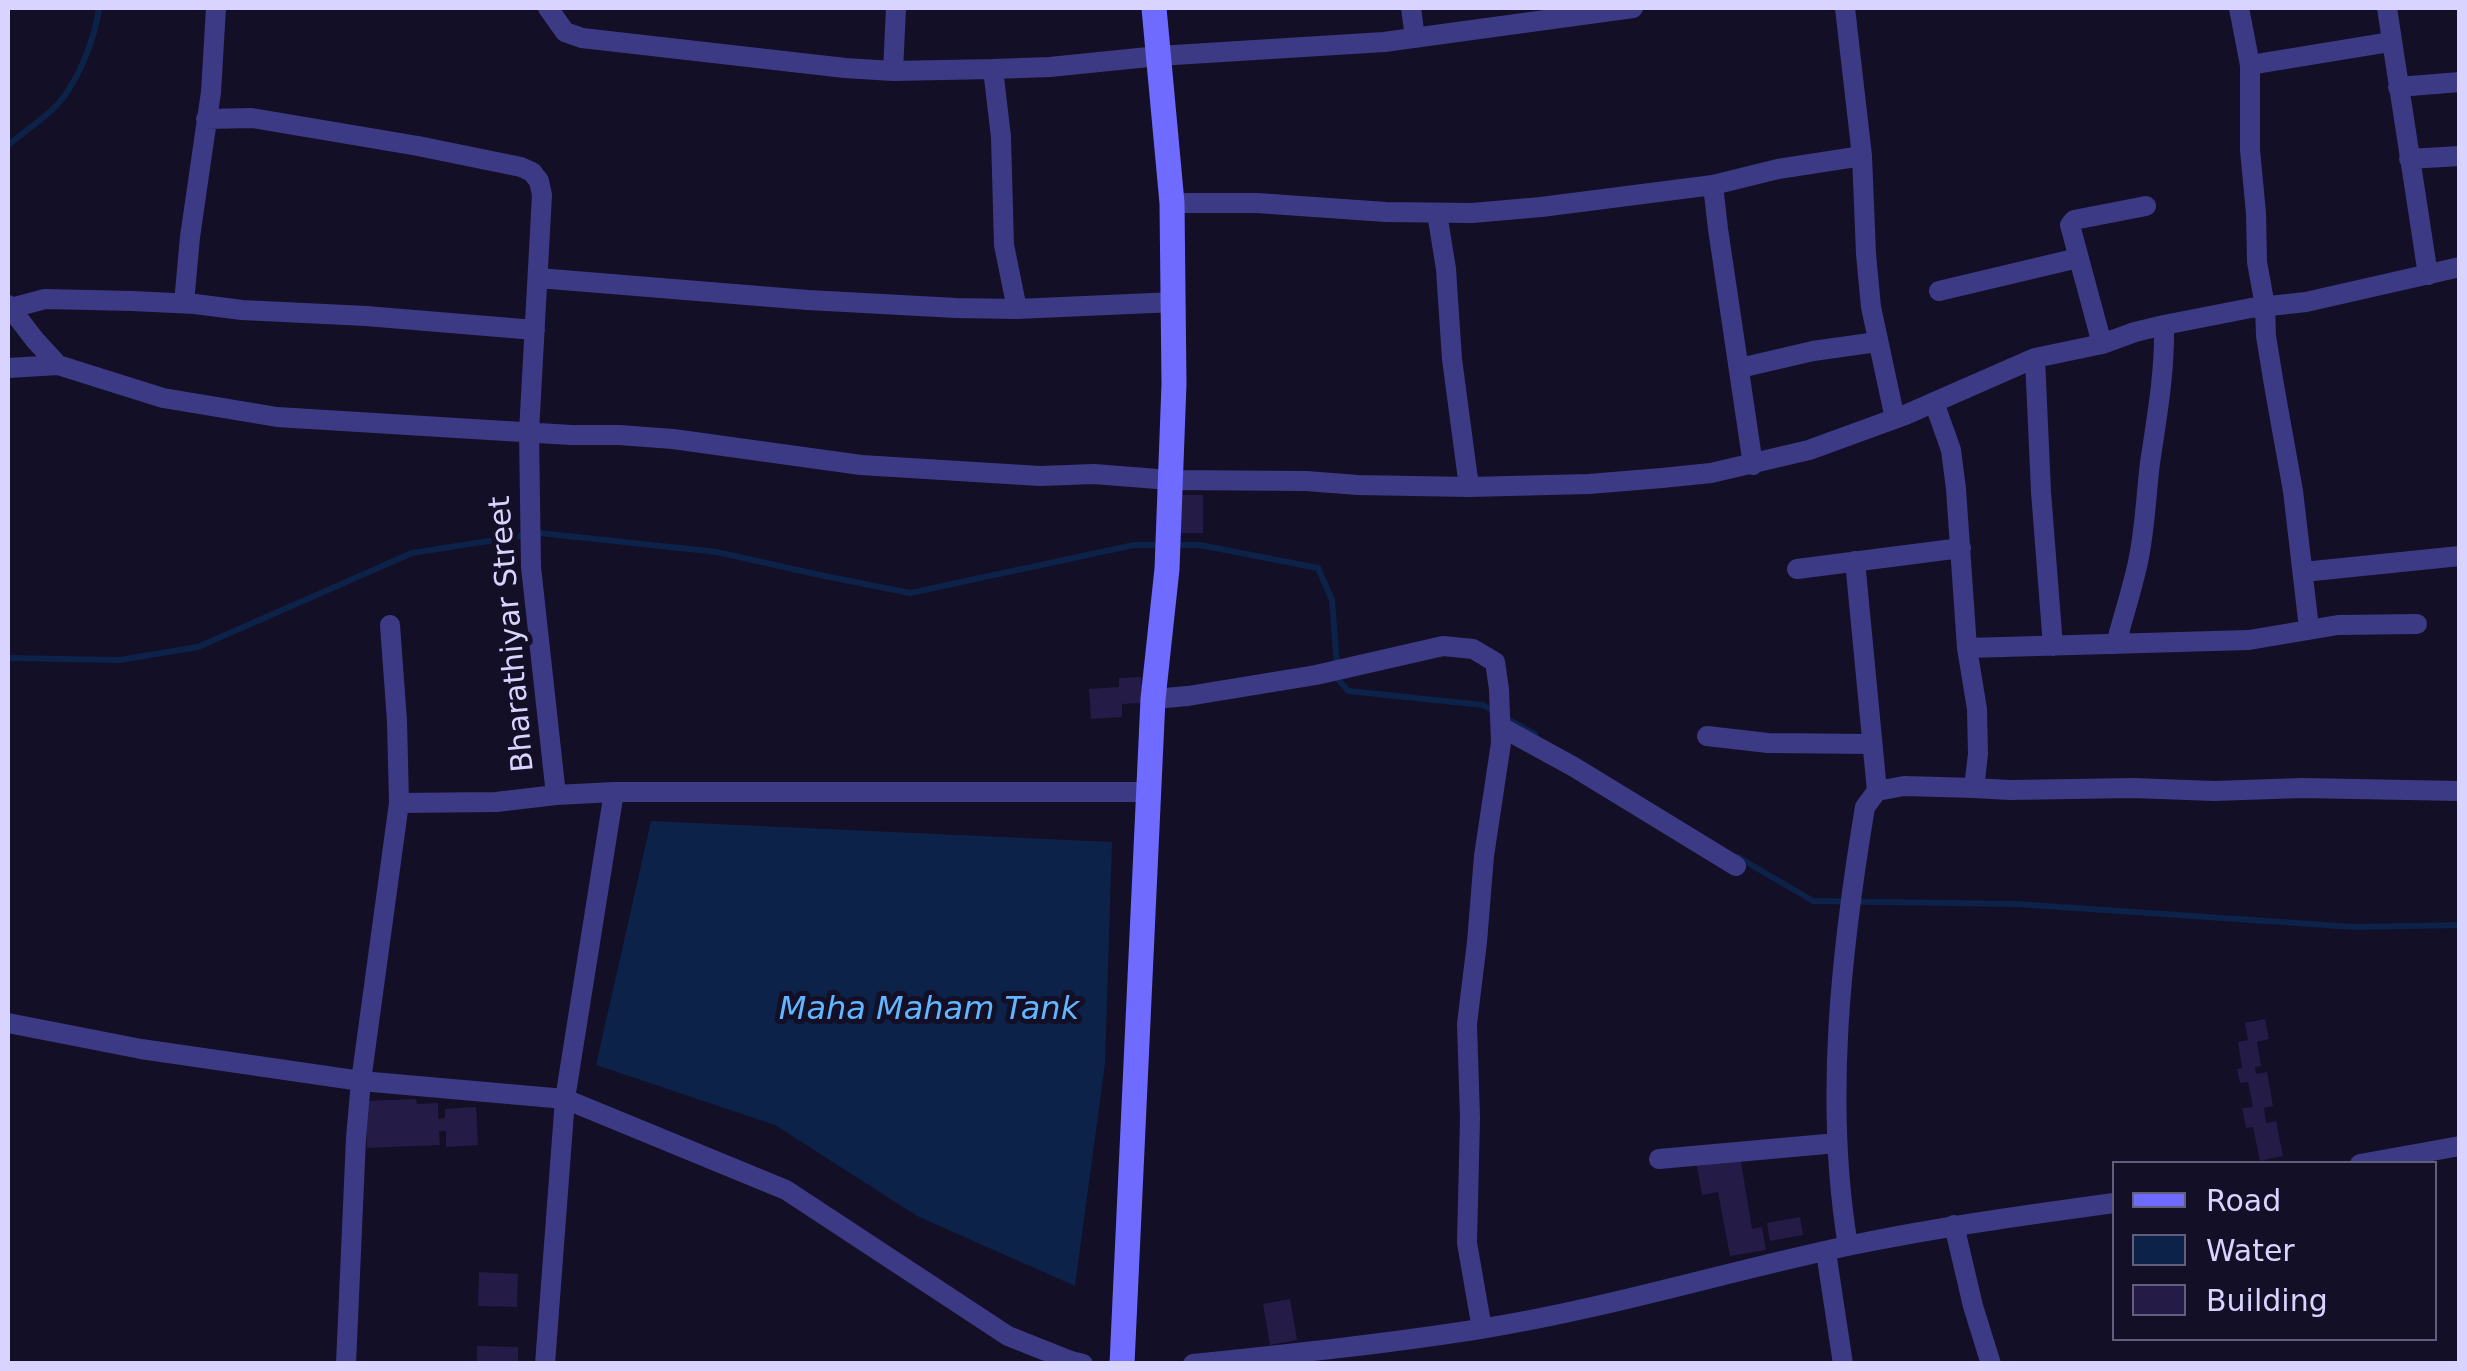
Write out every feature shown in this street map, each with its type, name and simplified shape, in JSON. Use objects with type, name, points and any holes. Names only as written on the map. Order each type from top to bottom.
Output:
[{"type":"street","points":[[184,303],[211,92],[216,8]]},
{"type":"street","points":[[548,8],[565,32],[582,38],[893,71],[1050,67],[1158,56],[1268,51],[1415,38],[1633,8]]},
{"type":"street","points":[[893,71],[896,8]]},
{"type":"street","points":[[1122,1364],[1153,699],[1167,569],[1175,302],[1172,203],[1154,8]]},
{"type":"street","points":[[1411,8],[1415,38]]},
{"type":"street","points":[[1845,8],[1862,156],[1871,307],[1896,419]]},
{"type":"street","points":[[2238,8],[2250,65],[2250,150],[2257,262],[2310,628]]},
{"type":"street","points":[[2387,8],[2428,275]]},
{"type":"street","points":[[2250,65],[2390,42]]},
{"type":"street","points":[[993,68],[1001,137],[1004,245],[1016,309]]},
{"type":"street","points":[[2398,87],[2460,82]]},
{"type":"street","name":"Bharathiyar Street","points":[[206,119],[252,118],[418,146],[521,167],[540,180],[529,432],[531,567],[556,795],[1150,792]]},
{"type":"street","points":[[1172,203],[1256,203],[1472,214],[1714,185],[1778,169],[1862,156]]},
{"type":"street","points":[[2410,159],[2460,156]]},
{"type":"street","points":[[1714,185],[1753,465]]},
{"type":"street","points":[[2102,344],[2071,222],[2146,206]]},
{"type":"street","points":[[1437,213],[1469,486]]},
{"type":"street","points":[[1939,290],[2078,258]]},
{"type":"street","points":[[8,368],[58,365],[163,398],[277,417],[674,439],[861,465],[1170,480],[1469,486],[1589,484],[1711,473],[1753,465],[1896,419],[2034,358],[2102,344],[2164,325],[2306,302],[2460,267]]},
{"type":"street","points":[[538,278],[808,300],[1016,309],[1175,302]]},
{"type":"street","points":[[58,365],[10,306],[44,299],[184,303],[536,330]]},
{"type":"street","points":[[2116,644],[2140,549],[2159,411],[2164,325]]},
{"type":"street","points":[[1740,368],[1813,350],[1877,342]]},
{"type":"street","points":[[2034,358],[2053,646]]},
{"type":"street","points":[[1934,402],[1951,450],[1967,648],[1977,709],[1974,788]]},
{"type":"street","points":[[1797,569],[1961,548]]},
{"type":"street","points":[[2304,572],[2460,556]]},
{"type":"street","points":[[1855,562],[1878,791]]},
{"type":"street","points":[[1967,648],[2249,640],[2338,624],[2417,624]]},
{"type":"street","points":[[346,1364],[361,1080],[399,803],[390,625]]},
{"type":"street","points":[[1153,699],[1316,675],[1443,646],[1473,648],[1494,662],[1501,735],[1467,1024],[1467,1243],[1482,1328]]},
{"type":"street","points":[[1501,735],[1574,766],[1736,866]]},
{"type":"street","points":[[1708,736],[1768,742],[1871,744]]},
{"type":"street","points":[[1848,1246],[1837,1144],[1840,1002],[1865,807],[1878,791],[1904,786],[2010,790],[2460,791]]},
{"type":"street","points":[[545,1364],[565,1099],[614,792]]},
{"type":"street","points":[[399,803],[496,802],[556,795]]},
{"type":"street","points":[[8,1023],[141,1048],[361,1080],[565,1099],[786,1190],[1008,1336],[1083,1364]]},
{"type":"street","points":[[1659,1158],[1837,1144]]},
{"type":"street","points":[[2377,1161],[2460,1146]]},
{"type":"street","points":[[1194,1364],[1482,1328],[1636,1297],[1848,1246],[2112,1203]]},
{"type":"street","points":[[1954,1226],[1991,1364]]},
{"type":"street","points":[[1826,1252],[1843,1364]]},
{"type":"water","name":"Maha Maham Tank","points":[[651,821],[1112,842],[1105,1064],[1075,1286],[917,1216],[775,1125],[596,1065]]},
{"type":"building","points":[[1175,495],[1203,495],[1203,533],[1175,533]]},
{"type":"building","points":[[1141,677],[1143,703],[1122,704],[1122,717],[1091,719],[1089,689],[1119,687],[1119,678]]},
{"type":"building","points":[[2265,1019],[2269,1039],[2257,1042],[2261,1066],[2255,1067],[2256,1074],[2267,1072],[2273,1106],[2264,1108],[2266,1123],[2276,1121],[2283,1156],[2260,1161],[2253,1127],[2246,1128],[2242,1108],[2253,1107],[2248,1082],[2240,1083],[2237,1069],[2242,1068],[2238,1042],[2248,1040],[2245,1023]]},
{"type":"building","points":[[416,1099],[417,1104],[438,1103],[438,1119],[445,1118],[445,1109],[476,1107],[478,1145],[446,1147],[446,1131],[439,1131],[440,1145],[367,1148],[364,1101]]},
{"type":"building","points":[[1696,1160],[1741,1162],[1752,1229],[1762,1227],[1766,1250],[1730,1256],[1718,1192],[1702,1195]]},
{"type":"building","points":[[1800,1217],[1803,1235],[1770,1241],[1767,1223]]},
{"type":"building","points":[[479,1272],[518,1274],[517,1307],[478,1306]]},
{"type":"building","points":[[1290,1299],[1297,1340],[1270,1345],[1263,1304]]},
{"type":"building","points":[[477,1346],[518,1347],[518,1364],[477,1364]]},
{"type":"waterway","points":[[8,145],[52,110],[70,88],[91,43],[99,8]]},
{"type":"waterway","points":[[8,658],[119,660],[198,647],[412,553],[540,533],[717,552],[910,593],[1134,545],[1161,545]]},
{"type":"waterway","points":[[1173,545],[1200,545],[1318,568],[1332,600],[1338,679],[1348,691],[1483,705],[1535,734]]},
{"type":"waterway","points":[[1738,857],[1813,901],[2016,904],[2355,927],[2460,925]]}]
